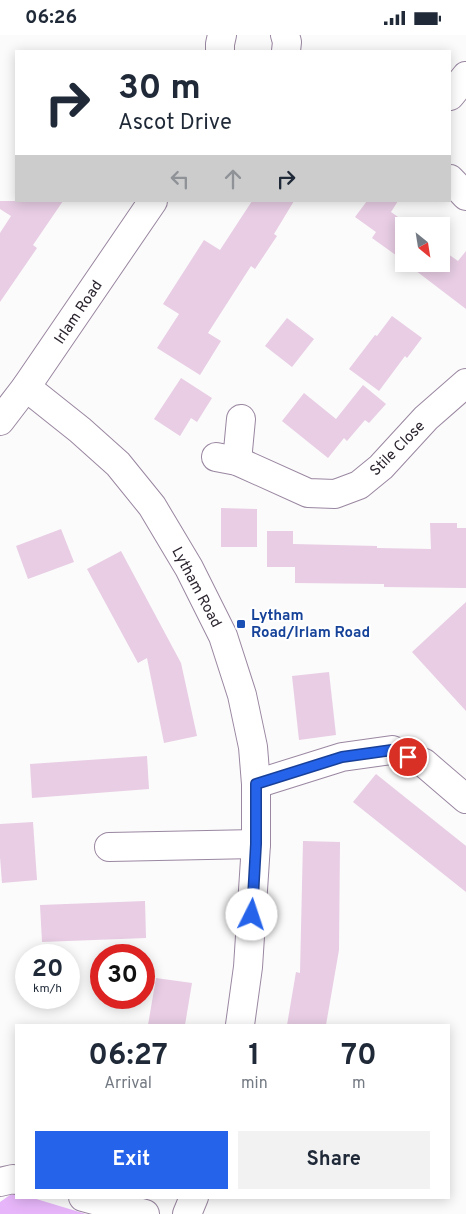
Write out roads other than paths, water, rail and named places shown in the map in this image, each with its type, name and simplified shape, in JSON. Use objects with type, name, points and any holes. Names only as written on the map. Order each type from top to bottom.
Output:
[{"type":"street","points":[[220,50],[222,35]]},
{"type":"street","points":[[285,35],[286,50]]},
{"type":"street","points":[[451,95],[466,76]]},
{"type":"street","points":[[451,180],[466,196]]},
{"type":"street","name":"Irlam Road","points":[[0,421],[26,387],[152,202]]},
{"type":"street","name":"Stile Close","points":[[241,419],[226,459],[308,493],[335,494],[359,485],[381,467],[426,418],[466,383]]},
{"type":"street","name":"Lytham Road","points":[[26,387],[80,430],[118,464],[152,506],[189,568],[223,636],[242,695],[253,747],[256,784],[256,844],[248,967],[240,1024]]},
{"type":"street","points":[[256,784],[342,757],[392,750],[424,763],[466,799]]},
{"type":"street","points":[[109,847],[256,844]]},
{"type":"street","points":[[0,1182],[15,1179]]},
{"type":"street","points":[[90,1199],[145,1214]]},
{"type":"street","points":[[187,1214],[193,1199]]},
{"type":"place","name":"Lytham Road/Irlam Road","points":[[241,624]]}]
